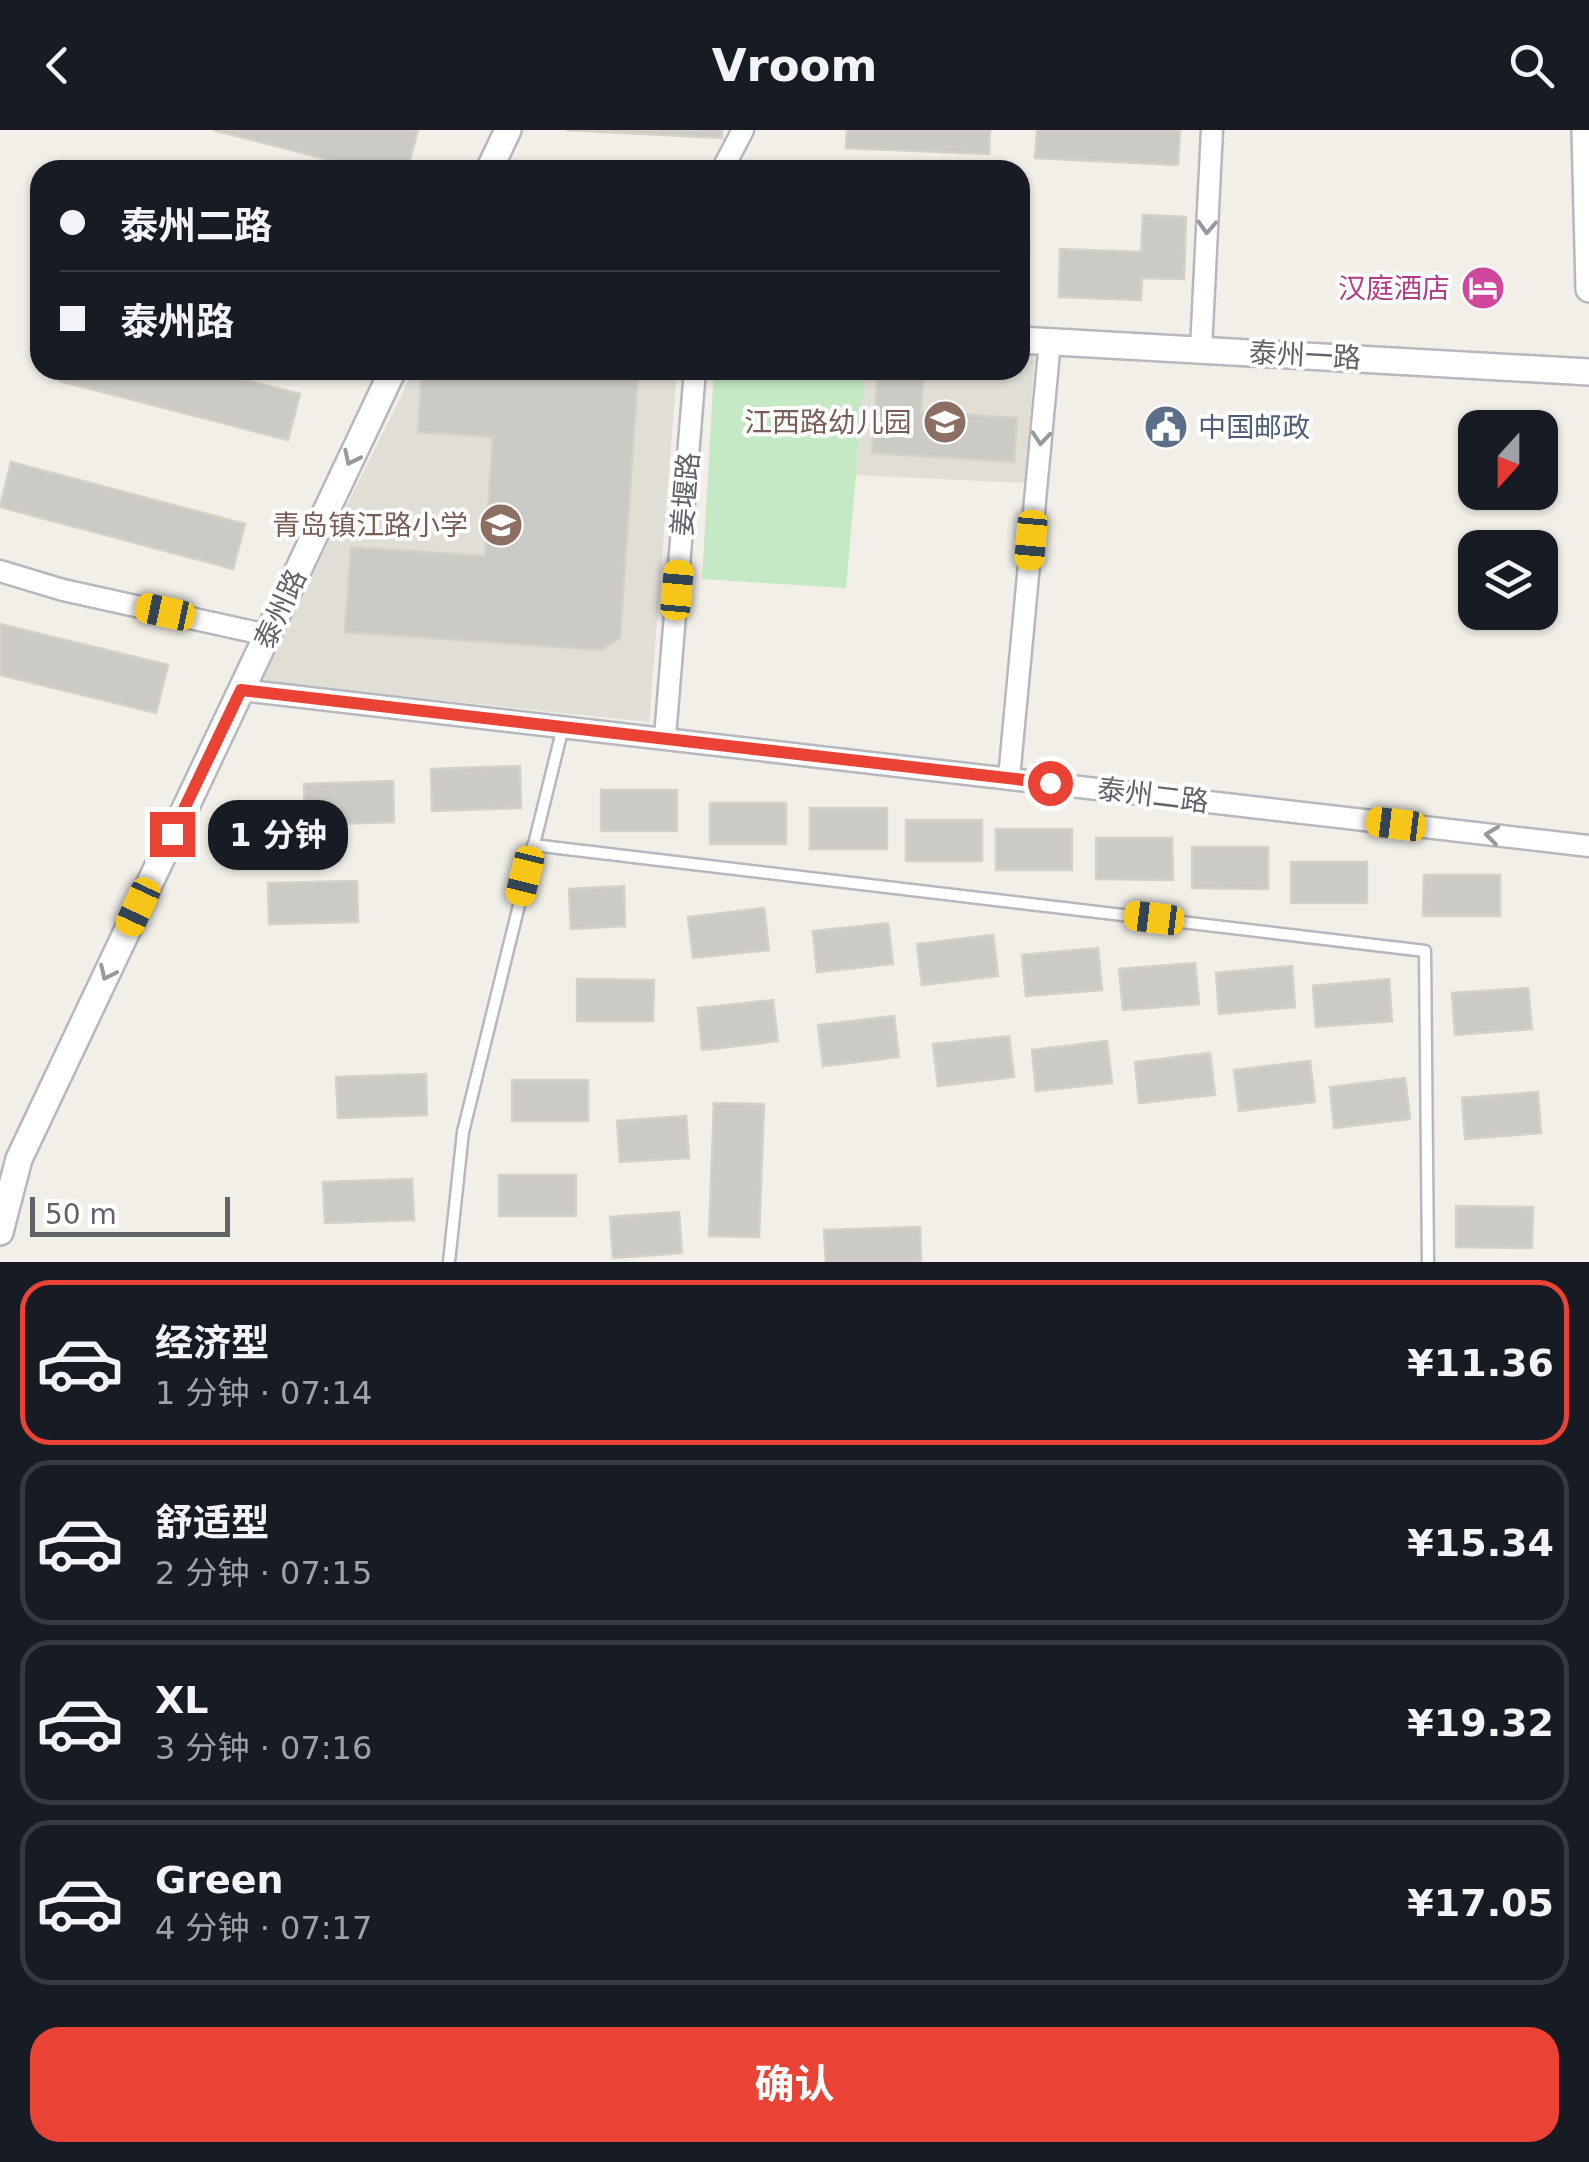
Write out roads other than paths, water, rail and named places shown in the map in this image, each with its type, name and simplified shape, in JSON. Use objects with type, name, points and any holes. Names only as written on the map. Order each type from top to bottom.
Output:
[{"type":"street","points":[[494,160],[508,130]]},
{"type":"street","points":[[727,160],[743,130]]},
{"type":"street","points":[[1201,349],[1212,130]]},
{"type":"street","points":[[1585,130],[1589,290]]},
{"type":"street","name":"泰州一路","points":[[1030,340],[1589,372]]},
{"type":"street","points":[[1009,778],[1050,340]]},
{"type":"street","name":"泰州路","points":[[0,1232],[9,1157],[241,690],[388,380]]},
{"type":"street","name":"姜堰路","points":[[664,737],[694,380]]},
{"type":"street","points":[[0,571],[64,590],[267,634]]},
{"type":"street","name":"泰州二路","points":[[241,690],[1589,846]]},
{"type":"lane","points":[[449,1262],[463,1132],[564,726]]},
{"type":"lane","points":[[533,845],[1425,951],[1428,1262]]},
{"type":"place","name":"汉庭酒店","points":[[1483,288]]},
{"type":"place","name":"江西路幼儿园","points":[[945,422]]},
{"type":"place","name":"中国邮政","points":[[1166,427]]},
{"type":"place","name":"青岛镇江路小学","points":[[501,525]]}]
